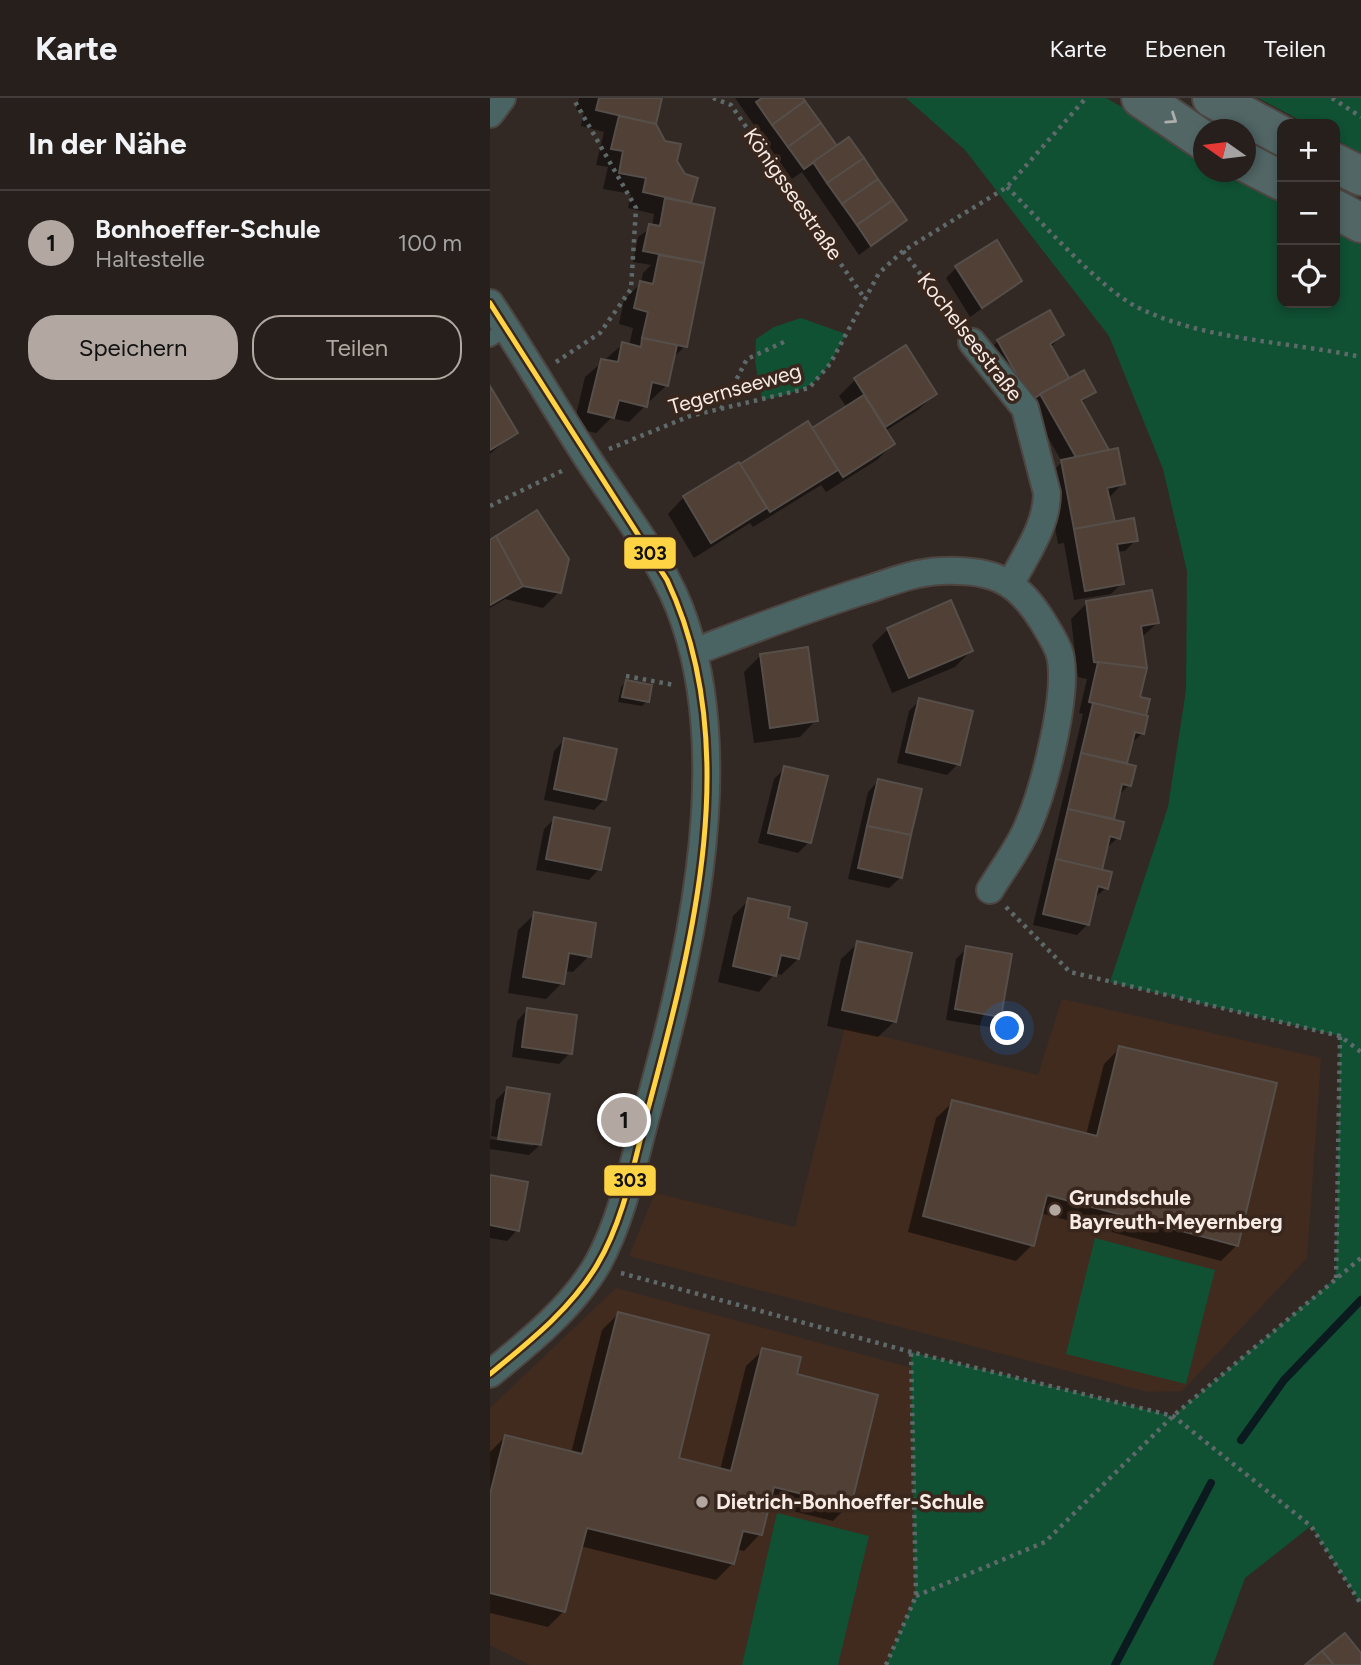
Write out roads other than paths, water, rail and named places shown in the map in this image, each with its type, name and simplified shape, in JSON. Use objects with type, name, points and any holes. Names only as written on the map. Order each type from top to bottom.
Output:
[{"type":"street","points":[[490,114],[502,98]]},
{"type":"street","points":[[1141,98],[1193,133]]},
{"type":"street","points":[[1212,98],[1277,133]]},
{"type":"street","points":[[1340,166],[1361,177]]},
{"type":"street","points":[[1256,168],[1277,178]]},
{"type":"street","points":[[1340,212],[1361,223]]},
{"type":"street","points":[[490,303],[498,334],[536,375],[650,552],[684,619],[701,690],[706,791],[702,852],[671,1027],[620,1206],[596,1266],[537,1333],[490,1374]]},
{"type":"street","name":"Kochelseestraße","points":[[972,342],[1025,408],[1047,493],[1047,507],[1040,530],[1011,583]]},
{"type":"street","points":[[694,653],[800,612],[916,574],[958,571],[985,574],[1011,583],[1031,603],[1049,633],[1059,654],[1062,676],[1052,748],[1028,827],[990,890]]},
{"type":"waterway","points":[[1241,1440],[1284,1380],[1361,1300]]},
{"type":"waterway","points":[[1115,1665],[1211,1483]]},
{"type":"place","name":"Bonhoeffer-Schule","points":[[624,1120]]},
{"type":"place","name":"Grundschule Bayreuth-Meyernberg","points":[[1055,1210]]},
{"type":"place","name":"Dietrich-Bonhoeffer-Schule","points":[[702,1502]]}]
